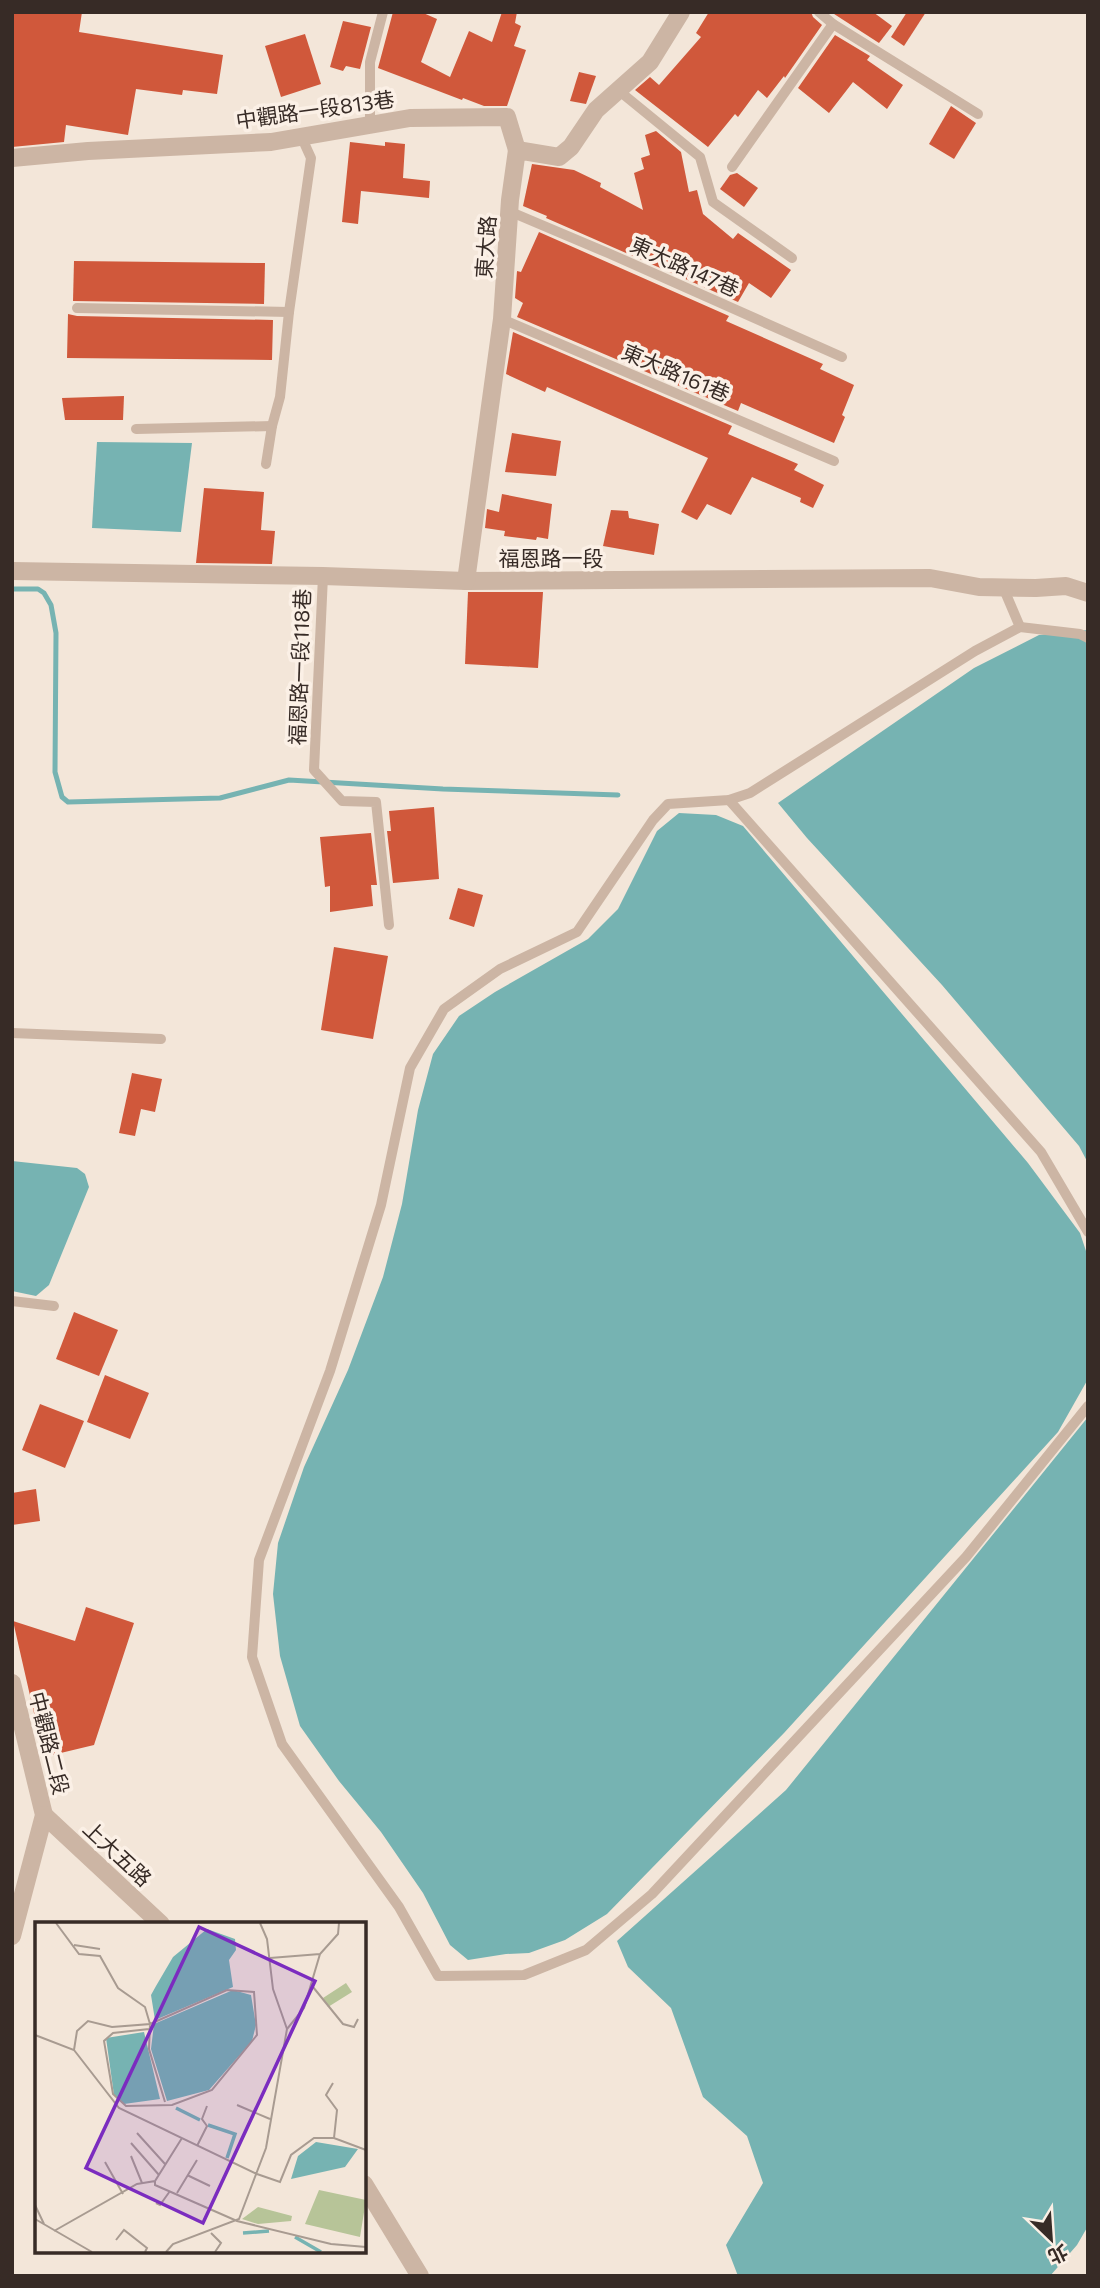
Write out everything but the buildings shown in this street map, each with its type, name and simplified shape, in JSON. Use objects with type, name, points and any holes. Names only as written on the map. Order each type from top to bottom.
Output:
[{"type":"street","points":[[517,149],[559,157],[571,147],[596,110],[650,62],[681,12]]},
{"type":"street","name":"中觀路一段813巷","points":[[12,158],[271,142],[410,118],[507,117],[517,149]]},
{"type":"street","name":"東大路","points":[[466,580],[502,319],[517,149]]},
{"type":"street","name":"福恩路一段","points":[[12,572],[466,580],[930,578],[979,587],[1066,586],[1088,593]]},
{"type":"street","name":"中觀路二段","points":[[12,1683],[44,1815],[12,1936]]},
{"type":"street","name":"上大五路","points":[[44,1815],[159,1922]]},
{"type":"street","points":[[366,2187],[420,2276]]},
{"type":"lane","points":[[370,124],[370,61],[383,12]]},
{"type":"lane","points":[[819,12],[833,24],[978,114]]},
{"type":"lane","points":[[732,167],[833,24]]},
{"type":"lane","points":[[618,90],[700,157],[713,202],[792,258]]},
{"type":"lane","points":[[266,464],[280,397],[311,158],[301,136]]},
{"type":"lane","name":"東大路147巷","points":[[511,212],[842,358]]},
{"type":"lane","points":[[77,308],[289,312]]},
{"type":"lane","name":"東大路161巷","points":[[502,319],[834,461]]},
{"type":"lane","points":[[136,429],[272,426]]},
{"type":"lane","name":"福恩路一段118巷","points":[[323,576],[314,770],[342,801],[376,802],[389,925]]},
{"type":"lane","points":[[1003,587],[1020,627]]},
{"type":"lane","points":[[1088,638],[1080,634],[1020,627],[975,651],[750,793],[729,800],[668,804],[653,820],[577,932],[500,969],[444,1009],[410,1068],[377,1217],[330,1371],[259,1560],[252,1657],[282,1744],[399,1907],[438,1976],[524,1975],[586,1951],[652,1894],[966,1557],[1088,1406]]},
{"type":"lane","points":[[729,800],[1041,1152],[1088,1232]]},
{"type":"lane","points":[[12,1033],[161,1039]]},
{"type":"lane","points":[[12,1301],[54,1306]]},
{"type":"water","points":[[97,442],[192,443],[181,532],[92,528]]},
{"type":"water","points":[[1088,630],[1088,1163],[1079,1146],[942,985],[778,803],[974,668],[1039,635]]},
{"type":"water","points":[[679,813],[716,815],[743,826],[1028,1163],[1080,1233],[1088,1257],[1088,1379],[1058,1432],[784,1733],[607,1914],[565,1940],[529,1953],[468,1960],[450,1945],[423,1893],[381,1832],[339,1781],[300,1726],[280,1656],[273,1594],[278,1543],[304,1467],[348,1370],[383,1277],[402,1204],[418,1110],[433,1054],[459,1016],[495,992],[588,939],[618,909],[657,831]]},
{"type":"water","points":[[12,1161],[77,1168],[85,1174],[89,1187],[49,1285],[36,1296],[12,1291]]},
{"type":"water","points":[[1088,1417],[1088,2226],[1077,2245],[1050,2276],[738,2276],[726,2245],[763,2183],[747,2136],[703,2097],[671,2008],[628,1967],[617,1941],[786,1790]]},
{"type":"waterway","points":[[12,589],[38,589],[44,593],[51,605],[56,633],[55,772],[62,797],[68,802],[220,798],[289,780],[618,795]]}]
